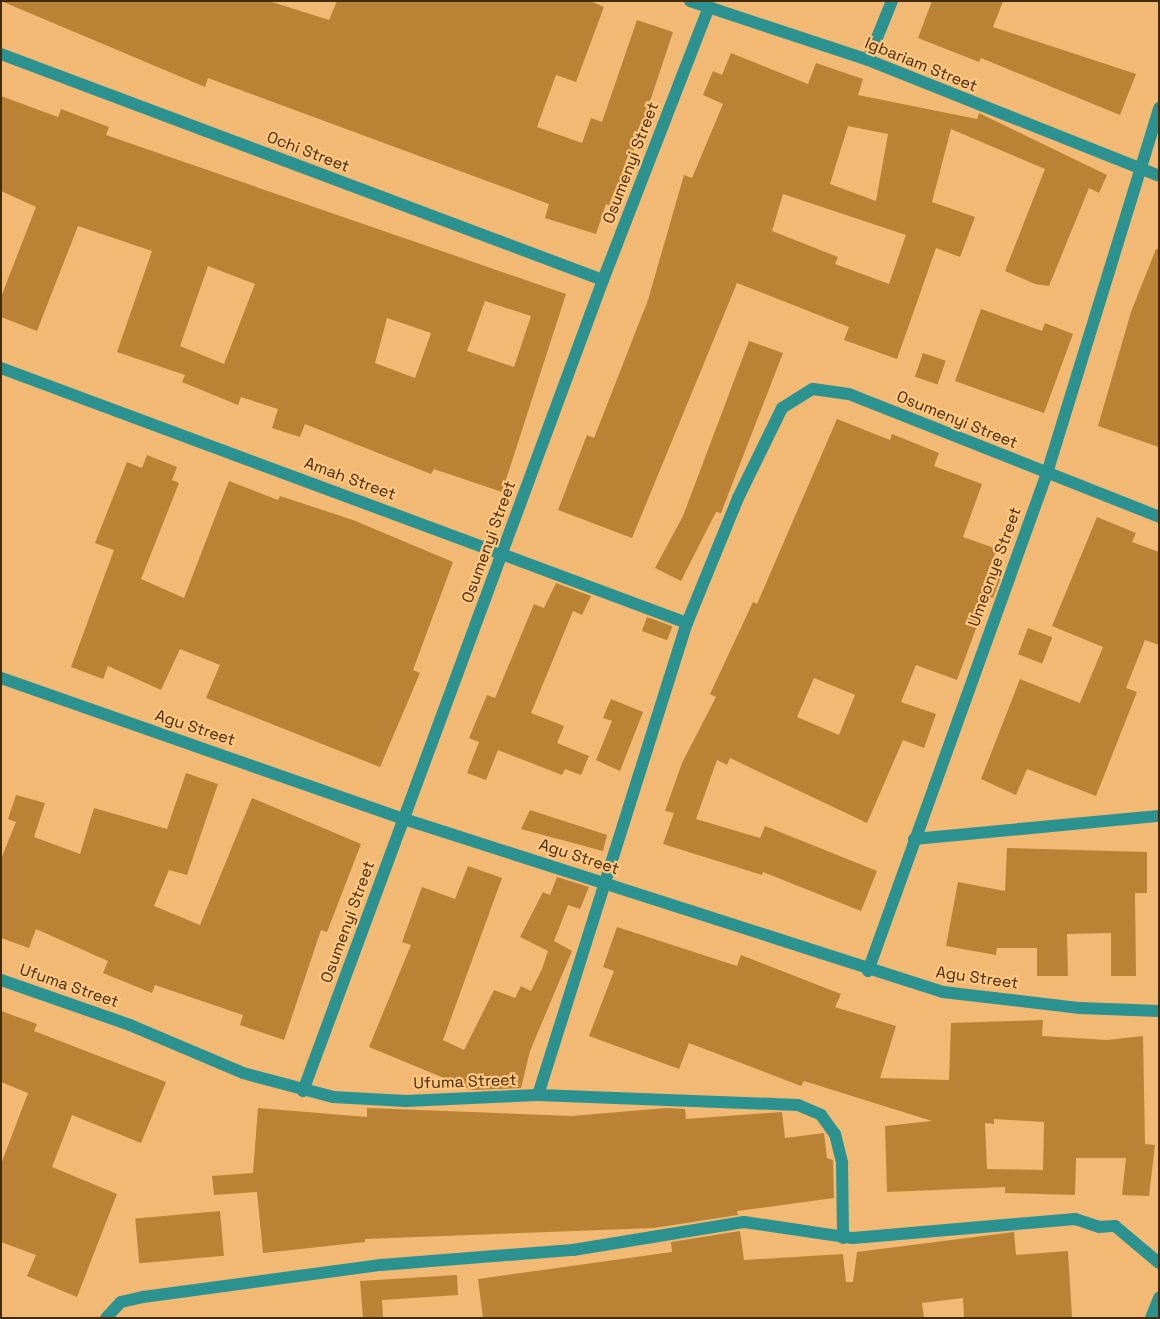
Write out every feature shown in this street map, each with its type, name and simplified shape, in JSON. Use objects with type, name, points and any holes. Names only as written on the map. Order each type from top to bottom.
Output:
[{"type":"street","name":"Igbariam Street","points":[[690,1],[868,60],[1159,176]]},
{"type":"street","points":[[868,60],[892,1]]},
{"type":"street","name":"Osumenyi Street","points":[[303,1091],[603,280],[709,7]]},
{"type":"street","name":"Ochi Street","points":[[1,54],[603,280]]},
{"type":"street","name":"Umeonye Street","points":[[868,971],[1047,473],[1137,168],[1159,108]]},
{"type":"street","name":"Amah Street","points":[[2,369],[502,552],[687,623]]},
{"type":"street","name":"Osumenyi Street","points":[[538,1095],[687,623],[770,427],[782,408],[806,392],[849,394],[1159,517]]},
{"type":"street","name":"Agu Street","points":[[1,678],[404,819],[868,971],[943,992],[1080,1008],[1159,1011]]},
{"type":"street","points":[[914,839],[1159,816]]},
{"type":"street","name":"Ufuma Street","points":[[1,980],[130,1025],[243,1073],[303,1091],[406,1101],[538,1095],[764,1101],[810,1110],[828,1123],[839,1149],[843,1238]]},
{"type":"street","points":[[106,1318],[122,1302],[143,1297],[381,1265],[573,1250],[744,1222],[843,1238],[904,1236],[1074,1219],[1099,1227],[1116,1226],[1159,1263]]},
{"type":"street","points":[[1151,1318],[1159,1298]]},
{"type":"building","points":[[1,1],[269,1],[329,20],[337,1],[590,1],[604,7],[576,82],[556,75],[537,127],[582,143],[591,118],[602,122],[637,20],[673,32],[615,207],[606,204],[596,234],[545,218],[549,204],[208,78],[205,87]]},
{"type":"building","points":[[932,1],[1003,1],[993,27],[1136,74],[1120,115],[981,58],[979,62],[918,38]]},
{"type":"building","points":[[731,53],[808,84],[816,63],[863,79],[858,95],[977,119],[979,113],[1107,175],[1099,193],[1089,188],[1049,286],[1035,284],[1005,271],[1045,169],[951,129],[932,202],[975,217],[960,257],[936,248],[897,359],[844,340],[849,327],[737,283],[632,538],[558,510],[587,435],[594,438],[648,300],[684,175],[692,178],[723,104],[703,95],[713,71],[722,75]],"holes":[[[848,126],[888,134],[876,201],[830,184]],[[783,194],[906,235],[889,284],[835,264],[838,257],[772,231]]]},
{"type":"building","points":[[1,96],[58,117],[61,109],[109,127],[106,135],[566,294],[502,492],[434,469],[431,474],[305,424],[300,437],[272,428],[278,409],[241,397],[238,405],[182,382],[185,375],[117,352],[152,251],[78,226],[37,331],[1,317],[1,297],[36,207],[1,191]],"holes":[[[208,266],[255,284],[224,364],[180,346]],[[485,301],[531,316],[514,367],[467,351]],[[387,318],[431,333],[415,378],[375,363]]]},
{"type":"building","points":[[1156,249],[1159,249],[1159,447],[1098,426],[1131,312]]},
{"type":"building","points":[[981,309],[1042,331],[1045,323],[1073,334],[1044,413],[955,381]]},
{"type":"building","points":[[749,341],[783,353],[721,513],[716,512],[681,581],[655,568],[683,516]]},
{"type":"building","points":[[923,353],[946,361],[938,384],[915,377]]},
{"type":"building","points":[[837,419],[890,440],[892,434],[939,453],[934,466],[982,484],[963,537],[997,549],[989,569],[1002,574],[993,598],[988,596],[957,680],[916,665],[901,702],[936,714],[924,748],[903,740],[867,823],[730,758],[727,765],[717,760],[696,819],[760,838],[765,826],[877,871],[861,911],[763,872],[762,875],[663,844],[674,813],[665,811],[682,763],[716,697],[710,694],[753,602],[757,604]],"holes":[[[814,678],[855,695],[839,735],[797,717]]]},
{"type":"building","points":[[147,455],[177,467],[172,480],[179,483],[141,579],[184,598],[229,481],[278,500],[280,496],[353,520],[453,562],[413,670],[420,673],[380,767],[206,698],[220,665],[180,649],[161,690],[108,666],[103,679],[71,667],[114,550],[95,543],[127,462],[142,468]]},
{"type":"building","points":[[1097,517],[1136,533],[1132,542],[1159,552],[1159,645],[1145,640],[1126,688],[1137,692],[1096,796],[1027,769],[1016,795],[981,779],[1020,679],[1080,703],[1103,647],[1052,626]]},
{"type":"building","points":[[556,583],[591,596],[582,615],[573,611],[531,713],[564,726],[557,743],[589,756],[581,775],[565,769],[562,775],[498,750],[486,780],[467,773],[479,742],[469,738],[487,695],[495,698],[534,604],[544,608]]},
{"type":"building","points":[[647,617],[672,626],[667,640],[642,631]]},
{"type":"building","points":[[1028,628],[1052,637],[1042,663],[1018,654]]},
{"type":"building","points":[[611,699],[643,712],[620,771],[596,760],[612,721],[603,718]]},
{"type":"building","points":[[186,773],[218,784],[187,875],[169,870],[154,906],[200,925],[252,798],[361,844],[327,932],[321,930],[284,1040],[240,1025],[243,1015],[155,985],[152,993],[103,973],[108,961],[36,929],[29,948],[1,938],[1,859],[16,822],[8,819],[16,795],[45,803],[34,837],[80,854],[94,808],[167,829]]},
{"type":"building","points":[[530,810],[607,835],[603,851],[521,829]]},
{"type":"building","points":[[1007,848],[1147,852],[1147,893],[1135,893],[1136,976],[1111,976],[1111,933],[1067,934],[1068,976],[1037,976],[1037,948],[997,948],[996,955],[946,946],[958,882],[1005,891]]},
{"type":"building","points":[[468,866],[502,878],[443,1040],[464,1050],[494,990],[515,998],[521,986],[531,991],[542,969],[548,951],[520,937],[543,892],[550,895],[557,877],[589,887],[580,909],[568,905],[554,941],[572,951],[530,1051],[521,1088],[473,1090],[369,1047],[411,945],[402,942],[422,887],[455,899]]},
{"type":"building","points":[[617,927],[737,966],[741,955],[841,994],[835,1007],[896,1026],[880,1078],[949,1080],[951,1023],[1043,1020],[1042,1036],[1107,1040],[1143,1036],[1145,1144],[1155,1145],[1149,1196],[1122,1195],[1126,1158],[1076,1158],[1075,1195],[1005,1193],[1005,1187],[887,1192],[885,1126],[932,1121],[804,1081],[801,1086],[689,1043],[679,1069],[589,1036],[614,971],[603,967]],"holes":[[[994,1119],[1044,1122],[1043,1170],[987,1169],[985,1123],[994,1124]]]},
{"type":"building","points":[[1,1011],[37,1024],[34,1031],[166,1082],[141,1143],[72,1115],[52,1167],[117,1194],[77,1297],[27,1276],[36,1255],[1,1242],[1,1164],[28,1093],[1,1082]]},
{"type":"building","points":[[258,1108],[367,1117],[367,1108],[572,1116],[666,1108],[685,1109],[686,1119],[782,1112],[785,1138],[824,1133],[827,1158],[833,1160],[834,1198],[737,1211],[738,1215],[654,1228],[365,1239],[365,1242],[263,1253],[257,1192],[214,1195],[212,1176],[253,1173]]},
{"type":"building","points":[[220,1211],[224,1256],[139,1263],[135,1218]]},
{"type":"building","points":[[740,1231],[744,1260],[843,1254],[846,1282],[853,1282],[857,1252],[1014,1232],[1016,1255],[1068,1251],[1072,1317],[964,1318],[963,1298],[922,1303],[924,1318],[483,1318],[478,1279],[672,1252],[671,1242]]},
{"type":"building","points":[[457,1275],[458,1295],[382,1300],[383,1318],[363,1318],[360,1281]]}]
